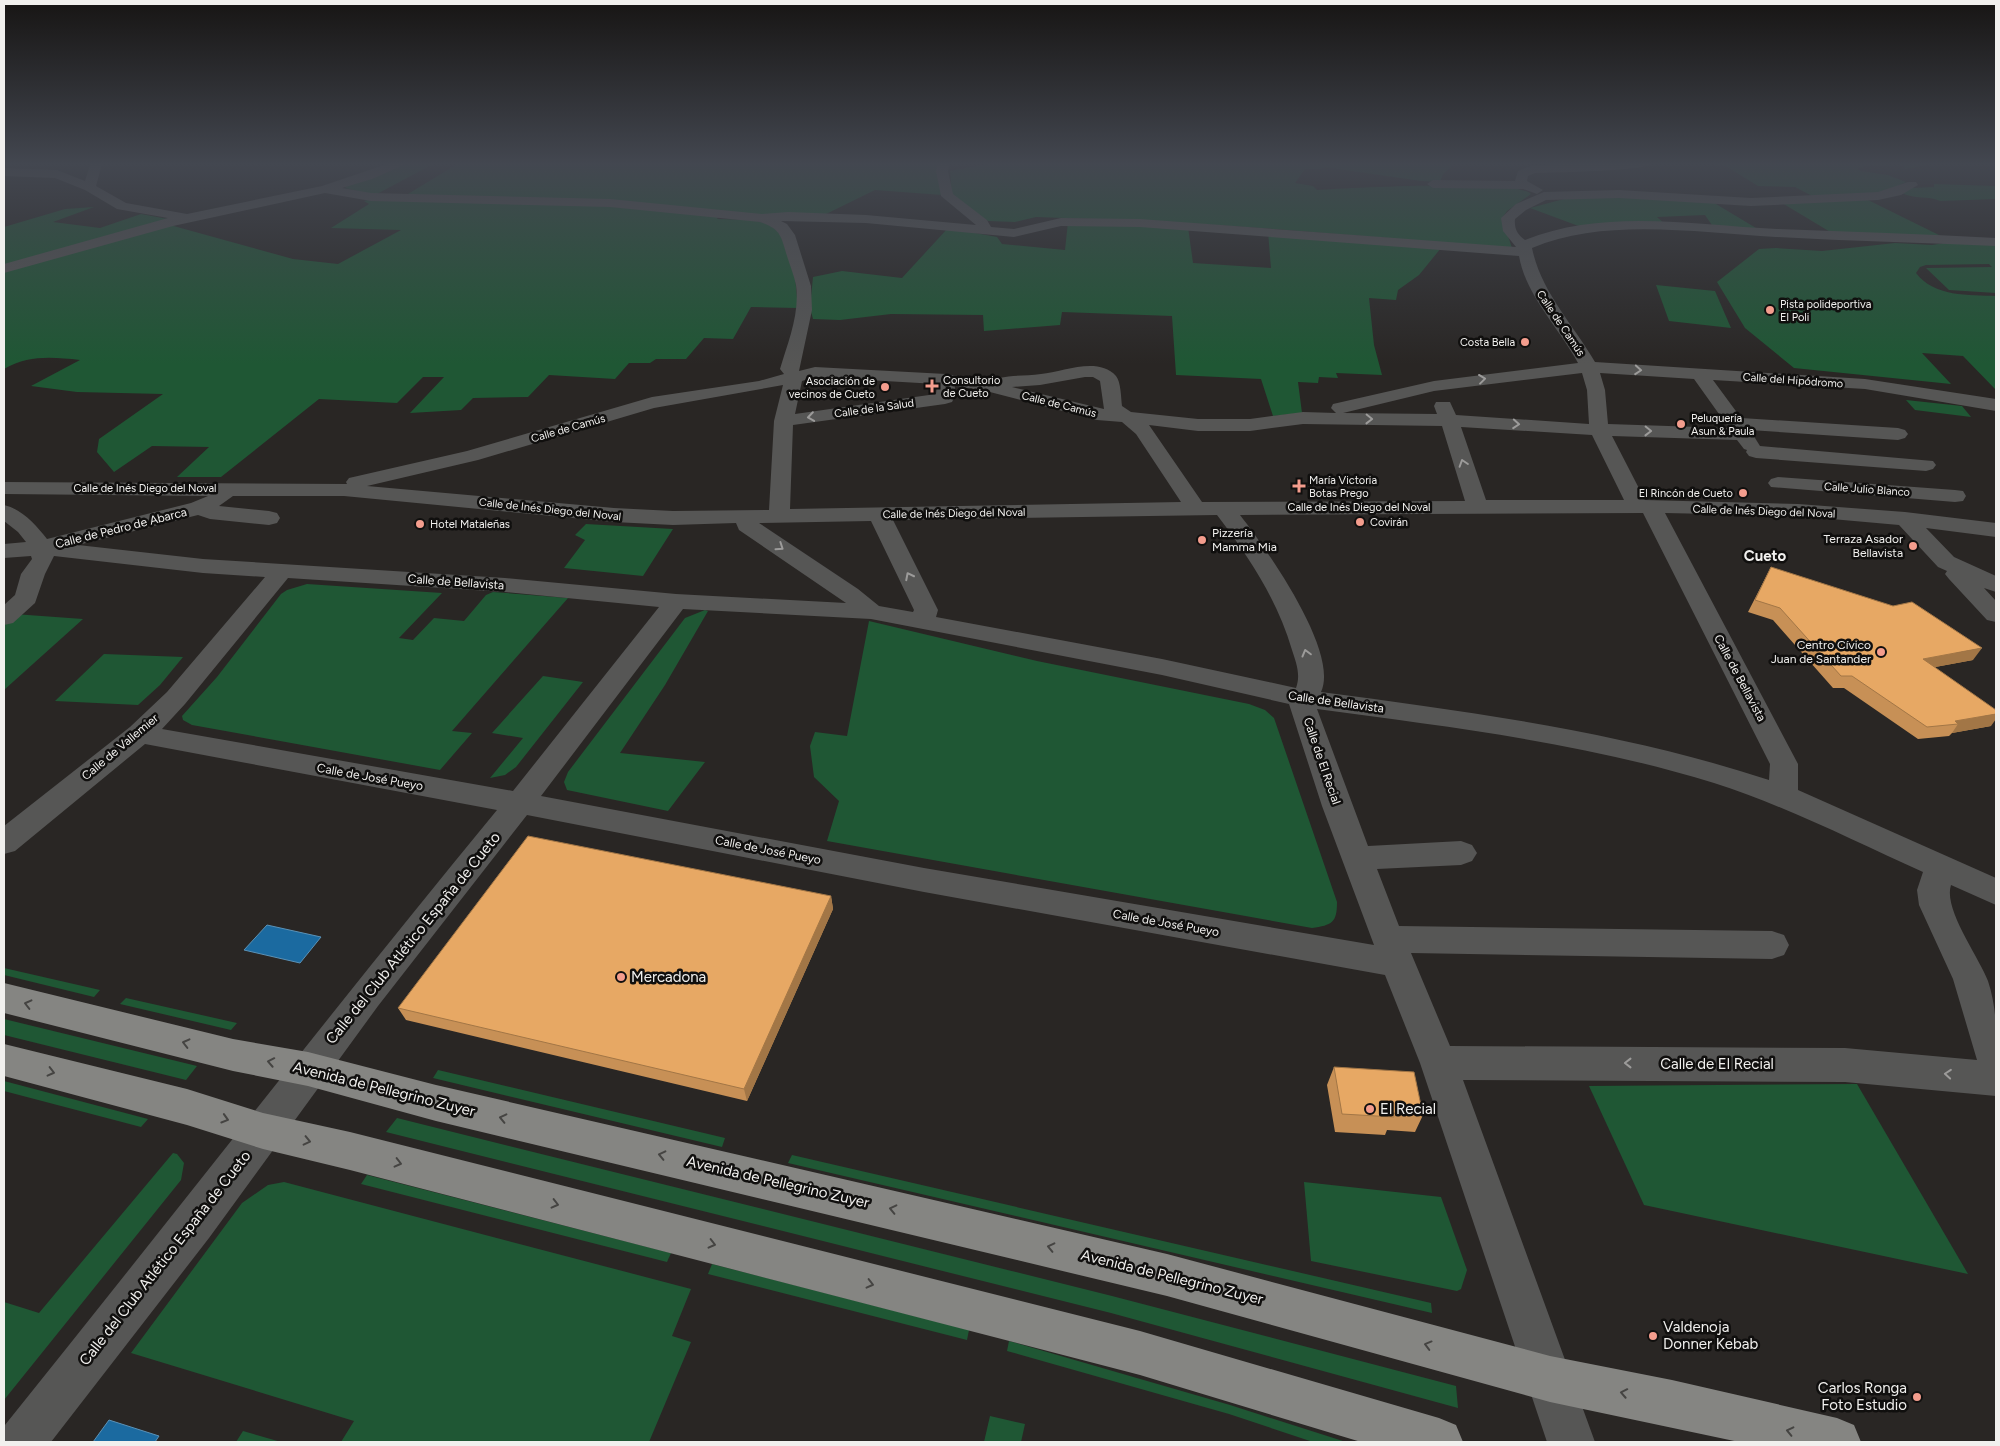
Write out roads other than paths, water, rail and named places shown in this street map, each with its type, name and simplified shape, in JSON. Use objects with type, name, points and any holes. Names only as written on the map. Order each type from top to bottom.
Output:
[{"type":"main road","name":"Avenida de Pellegrino Zuyer","points":[[4,998],[233,1055],[308,1070],[436,1103],[1167,1275],[1550,1379],[1672,1403],[1837,1442]]},
{"type":"main road","points":[[4,1060],[187,1107],[263,1131],[350,1151],[1140,1353],[1439,1442]]},
{"type":"street","points":[[4,269],[147,229]]},
{"type":"street","points":[[779,516],[784,421],[794,376],[789,369],[804,314],[801,274],[793,254],[789,234],[784,229]]},
{"type":"street","points":[[971,229],[1024,232],[1033,229]]},
{"type":"street","points":[[1246,229],[1524,249],[1540,238],[1584,229]]},
{"type":"street","name":"Calle de Camús","points":[[1510,229],[1511,234],[1524,249],[1537,288],[1572,337],[1589,367],[1596,390],[1599,430],[1644,506]]},
{"type":"street","points":[[1706,229],[1996,242]]},
{"type":"street","name":"Calle de Camús","points":[[1303,418],[1434,386],[1589,367]]},
{"type":"street","name":"Calle del Hipódromo","points":[[1589,367],[1865,384],[1996,405]]},
{"type":"street","name":"Calle de Camús","points":[[344,490],[353,483],[471,456],[652,403],[759,386],[814,372],[946,379],[987,386],[1082,411],[1132,420],[1225,426],[1303,418],[1450,420],[1599,430],[1739,429]]},
{"type":"street","name":"Calle de Camús","points":[[987,386],[998,382],[1042,380],[1080,373],[1099,374],[1109,379],[1113,409],[1132,420],[1142,430],[1196,509]]},
{"type":"street","points":[[1699,374],[1798,510]]},
{"type":"street","name":"Calle de la Salud","points":[[784,421],[945,398],[946,379]]},
{"type":"street","points":[[1434,386],[1450,420],[1477,506]]},
{"type":"street","points":[[1739,429],[1898,434]]},
{"type":"street","points":[[1756,452],[1926,465]]},
{"type":"street","name":"Calle Julio Blanco","points":[[1778,483],[1955,496]]},
{"type":"street","name":"Calle de Inés Diego del Noval","points":[[4,488],[344,490],[643,518],[1223,508],[1644,506],[1798,510],[1905,519],[1996,530]]},
{"type":"street","name":"Calle de Pedro de Abarca","points":[[42,548],[199,508],[218,499],[229,488]]},
{"type":"street","name":"Calle de Bellavista","points":[[1644,506],[1774,743],[1784,764],[1784,796]]},
{"type":"street","name":"Calle de Pedro de Abarca","points":[[199,508],[210,512],[269,518]]},
{"type":"street","points":[[1223,508],[1275,579],[1296,619],[1308,660],[1311,683],[1302,698]]},
{"type":"street","points":[[4,511],[20,521],[42,548],[43,559],[34,574],[26,598],[4,618]]},
{"type":"street","points":[[881,514],[883,524],[926,610],[922,620]]},
{"type":"street","points":[[746,517],[747,525],[850,594],[871,612]]},
{"type":"street","points":[[1905,519],[1996,615]]},
{"type":"street","name":"Calle de Bellavista","points":[[4,551],[42,548],[203,566],[505,585],[676,601],[871,612],[922,620],[1162,667],[1302,698],[1475,721],[1608,745],[1750,784],[1784,796],[1996,892]]},
{"type":"street","points":[[1946,562],[1996,585]]},
{"type":"street","name":"Calle de Vallemier","points":[[4,843],[140,734],[176,698],[282,570]]},
{"type":"street","name":"Calle del Club Atlético España de Cueto","points":[[22,1442],[194,1223],[308,1070],[520,803],[676,601]]},
{"type":"street","name":"Calle de El Recial","points":[[1302,698],[1334,797],[1392,951],[1438,1062],[1571,1442]]},
{"type":"street","name":"Calle de José Pueyo","points":[[140,734],[520,803],[924,880],[1392,951]]},
{"type":"street","points":[[1750,784],[1761,769],[1774,743]]},
{"type":"street","points":[[1357,858],[1461,853]]},
{"type":"street","points":[[1940,868],[1933,890],[1935,905],[1970,979],[1996,1061]]},
{"type":"street","points":[[1392,951],[1772,945]]},
{"type":"street","name":"Calle de El Recial","points":[[1438,1062],[1845,1065],[1996,1079]]},
{"type":"water","points":[[267,925],[321,937],[300,963],[244,950]]},
{"type":"water","points":[[109,1420],[159,1436],[155,1442],[93,1442]]},
{"type":"place","name":"Pista polideportiva El Poli","points":[[1770,310]]},
{"type":"place","name":"Costa Bella","points":[[1525,342]]},
{"type":"place","name":"Consultorio de Cueto","points":[[932,386]]},
{"type":"place","name":"Asociación de vecinos de Cueto","points":[[885,387]]},
{"type":"place","name":"Peluquería Asun & Paula","points":[[1681,424]]},
{"type":"place","name":"María Victoria Botas Prego","points":[[1299,486]]},
{"type":"place","name":"El Rincón de Cueto","points":[[1743,493]]},
{"type":"place","name":"Covirán","points":[[1360,522]]},
{"type":"place","name":"Hotel Mataleñas","points":[[420,524]]},
{"type":"place","name":"Pizzería Mamma Mia","points":[[1202,540]]},
{"type":"place","name":"Terraza Asador Bellavista","points":[[1913,546]]},
{"type":"place","name":"Centro Cívico Juan de Santander","points":[[1881,652]]},
{"type":"place","name":"Mercadona","points":[[621,977]]},
{"type":"place","name":"El Recial","points":[[1370,1109]]},
{"type":"place","name":"Valdenoja Donner Kebab","points":[[1653,1336]]},
{"type":"place","name":"Carlos Ronga Foto Estudio","points":[[1917,1397]]},
{"type":"district","name":"Cueto","points":[[1765,556]]}]
